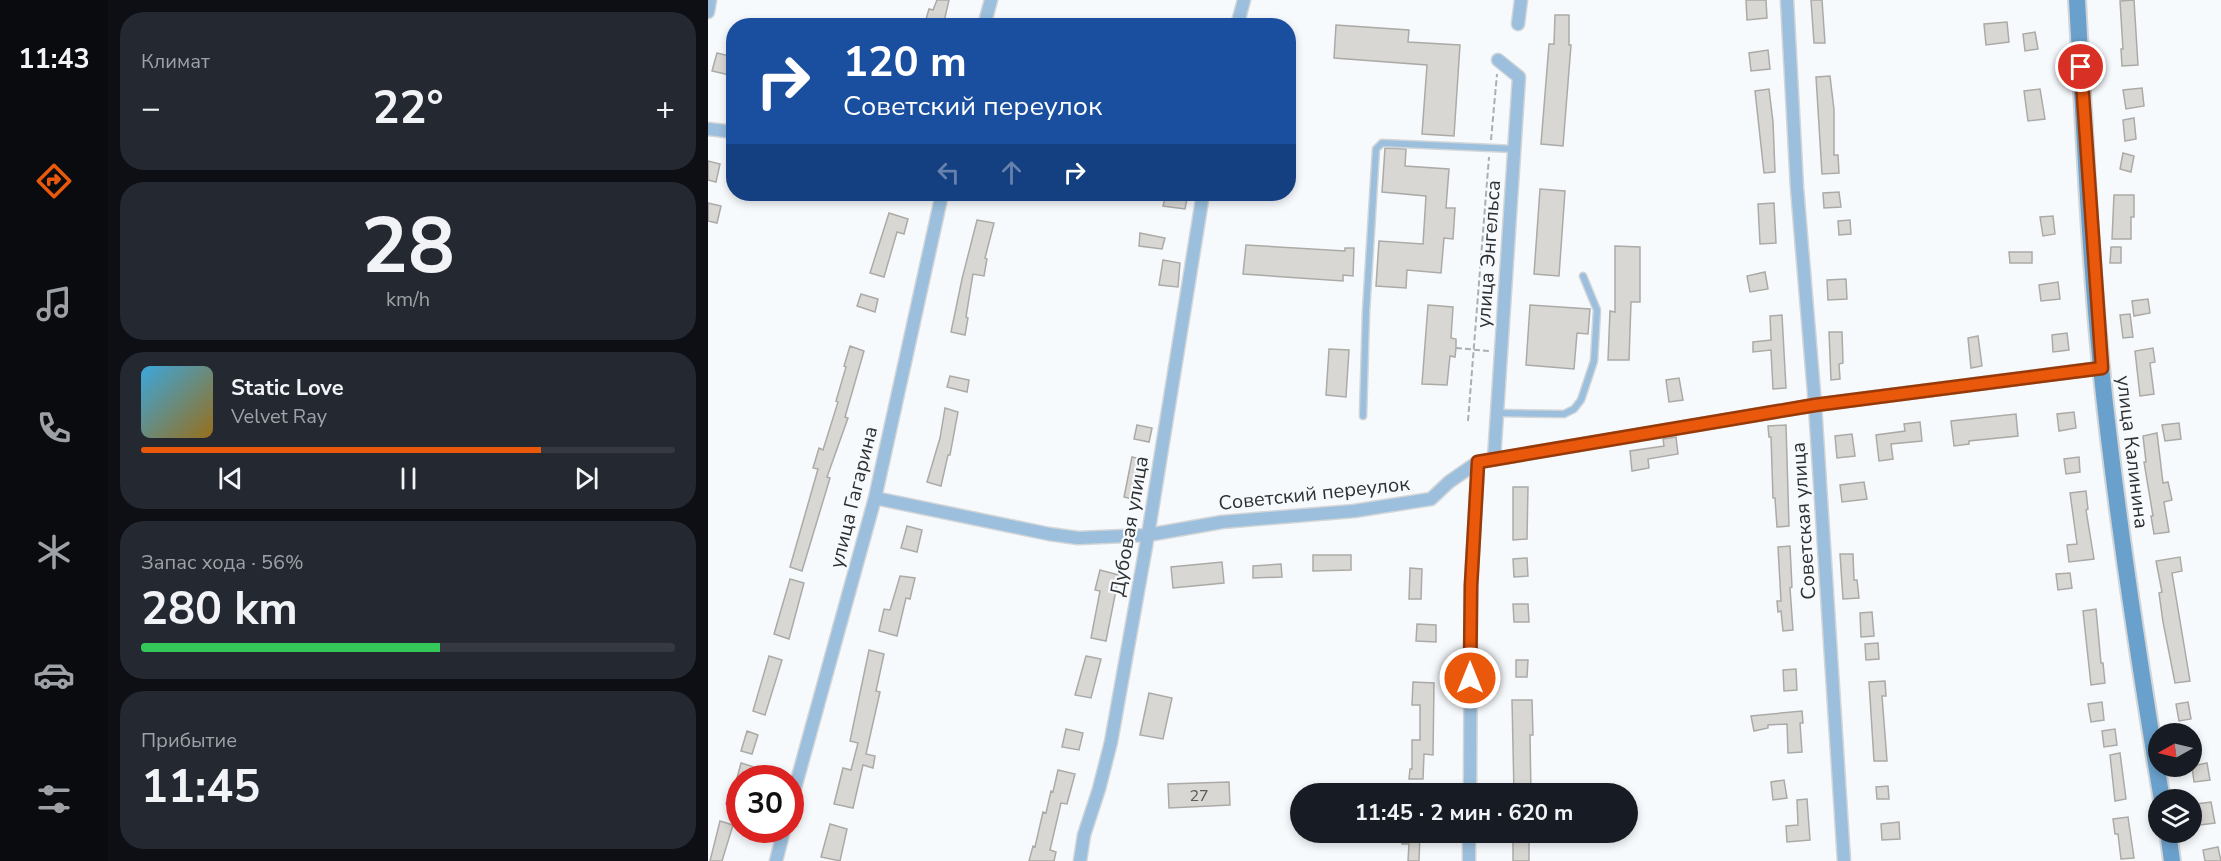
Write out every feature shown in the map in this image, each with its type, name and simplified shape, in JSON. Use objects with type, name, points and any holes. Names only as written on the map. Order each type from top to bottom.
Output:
[{"type":"street","points":[[708,12],[710,0]]},
{"type":"street","points":[[986,18],[991,0]]},
{"type":"street","points":[[1239,18],[1244,0]]},
{"type":"street","points":[[1518,24],[1521,0]]},
{"type":"street","name":"Советская улица","points":[[1787,0],[1797,188],[1815,405],[1844,861]]},
{"type":"street","name":"улица Калинина","points":[[2077,0],[2102,368],[2134,631],[2160,789]]},
{"type":"street","name":"улица Энгельса","points":[[1494,459],[1519,77],[1498,60]]},
{"type":"street","points":[[708,129],[726,131]]},
{"type":"street","name":"улица Гагарина","points":[[801,765],[875,498],[940,201]]},
{"type":"street","name":"Дубовая улица","points":[[1080,861],[1084,835],[1111,742],[1148,535],[1202,201]]},
{"type":"street","name":"Советский переулок","points":[[875,498],[1078,538],[1148,535],[1222,522],[1354,511],[1431,499],[1449,482],[1478,462],[1494,459],[1815,405],[2102,368]]},
{"type":"street","points":[[1470,783],[1471,586],[1478,462]]},
{"type":"street","points":[[776,861],[781,843]]},
{"type":"street","points":[[1469,843],[1469,861]]},
{"type":"street","points":[[2170,843],[2172,861]]},
{"type":"lane","points":[[1362,416],[1376,149],[1382,142],[1514,149]]},
{"type":"lane","points":[[1497,413],[1564,414],[1574,409],[1581,400],[1594,361],[1597,310],[1583,276]]},
{"type":"lane","points":[[776,861],[781,861]]},
{"type":"path","points":[[1468,421],[1498,60]]},
{"type":"path","points":[[1456,348],[1501,352]]},
{"type":"building","points":[[937,0],[949,0],[945,18],[926,18],[929,9],[933,10]]},
{"type":"building","points":[[1746,0],[1766,0],[1767,18],[1747,20]]},
{"type":"building","points":[[1811,0],[1822,0],[1825,43],[1814,43]]},
{"type":"building","points":[[2134,0],[2138,65],[2122,66],[2120,1]]},
{"type":"building","points":[[1555,15],[1569,15],[1569,45],[1571,45],[1563,146],[1541,144],[1549,44],[1554,44]]},
{"type":"building","points":[[2007,22],[2009,42],[1986,45],[1984,24]]},
{"type":"building","points":[[1336,25],[1409,30],[1408,42],[1460,45],[1454,136],[1422,134],[1427,65],[1334,58]]},
{"type":"building","points":[[2035,32],[2038,49],[2025,51],[2023,34]]},
{"type":"building","points":[[1768,50],[1770,69],[1751,71],[1749,53]]},
{"type":"building","points":[[717,53],[726,55],[726,74],[712,71]]},
{"type":"building","points":[[1830,76],[1834,110],[1834,155],[1838,155],[1839,173],[1822,174],[1816,77]]},
{"type":"building","points":[[2142,88],[2144,106],[2126,109],[2123,90]]},
{"type":"building","points":[[1769,89],[1775,172],[1764,173],[1755,91]]},
{"type":"building","points":[[2040,89],[2045,119],[2028,121],[2024,91]]},
{"type":"building","points":[[2134,118],[2136,139],[2125,141],[2123,120]]},
{"type":"building","points":[[1385,148],[1406,149],[1405,166],[1449,169],[1446,208],[1455,208],[1453,239],[1444,238],[1441,273],[1407,270],[1406,288],[1376,286],[1379,241],[1423,244],[1426,196],[1382,192]]},
{"type":"building","points":[[2123,153],[2134,156],[2131,172],[2120,169]]},
{"type":"building","points":[[708,161],[720,164],[716,182],[708,180]]},
{"type":"building","points":[[1540,189],[1565,191],[1559,276],[1534,274]]},
{"type":"building","points":[[1839,192],[1841,207],[1824,208],[1823,193]]},
{"type":"building","points":[[2114,195],[2134,195],[2131,239],[2112,239]]},
{"type":"building","points":[[1164,201],[1187,201],[1185,209],[1163,206]]},
{"type":"building","points":[[708,203],[721,206],[717,223],[708,221]]},
{"type":"building","points":[[1774,203],[1776,243],[1760,244],[1758,204]]},
{"type":"building","points":[[889,213],[908,219],[904,234],[897,232],[884,277],[870,273]]},
{"type":"building","points":[[2053,216],[2055,234],[2043,236],[2040,217]]},
{"type":"building","points":[[977,220],[994,223],[985,258],[987,259],[984,276],[973,274],[965,335],[951,332]]},
{"type":"building","points":[[1850,220],[1851,234],[1839,235],[1838,221]]},
{"type":"building","points":[[1140,233],[1165,238],[1162,249],[1139,246]]},
{"type":"building","points":[[1246,245],[1345,251],[1345,248],[1354,248],[1353,276],[1343,275],[1343,281],[1243,274]]},
{"type":"building","points":[[1615,246],[1640,247],[1640,302],[1631,302],[1629,360],[1608,360],[1610,311],[1615,312]]},
{"type":"building","points":[[2111,247],[2121,247],[2121,263],[2110,263]]},
{"type":"building","points":[[2009,252],[2032,252],[2032,263],[2010,263]]},
{"type":"building","points":[[1163,260],[1180,263],[1178,287],[1159,285]]},
{"type":"building","points":[[1765,272],[1768,289],[1750,292],[1747,276]]},
{"type":"building","points":[[1846,279],[1847,299],[1828,300],[1827,280]]},
{"type":"building","points":[[2058,282],[2060,299],[2041,301],[2039,285]]},
{"type":"building","points":[[861,294],[878,299],[875,312],[857,306]]},
{"type":"building","points":[[2148,299],[2150,313],[2134,316],[2132,301]]},
{"type":"building","points":[[1428,305],[1453,307],[1451,338],[1456,339],[1456,348],[1455,357],[1450,356],[1447,385],[1422,384]]},
{"type":"building","points":[[1530,305],[1590,309],[1588,334],[1577,333],[1574,369],[1526,365]]},
{"type":"building","points":[[2130,314],[2133,337],[2123,338],[2120,315]]},
{"type":"building","points":[[1782,315],[1786,388],[1773,389],[1771,350],[1753,352],[1753,342],[1771,340],[1770,316]]},
{"type":"building","points":[[1829,332],[1842,332],[1843,363],[1839,364],[1840,379],[1831,380]]},
{"type":"building","points":[[2067,333],[2069,350],[2053,352],[2052,335]]},
{"type":"building","points":[[1978,336],[1982,366],[1971,368],[1968,338]]},
{"type":"building","points":[[850,346],[864,351],[845,417],[848,418],[827,477],[830,478],[802,571],[790,567],[818,469],[813,468],[819,448],[823,450],[838,402],[836,401]]},
{"type":"building","points":[[2153,348],[2155,362],[2150,363],[2154,394],[2140,396],[2135,351]]},
{"type":"building","points":[[1329,349],[1349,350],[1346,397],[1326,395]]},
{"type":"building","points":[[950,376],[969,380],[967,392],[947,387]]},
{"type":"building","points":[[1679,378],[1683,400],[1669,402],[1666,380]]},
{"type":"building","points":[[945,408],[958,412],[950,455],[948,455],[941,486],[927,482],[940,438]]},
{"type":"building","points":[[2074,412],[2076,428],[2059,431],[2057,414]]},
{"type":"building","points":[[2016,414],[2018,436],[1969,441],[1969,444],[1954,446],[1951,421]]},
{"type":"building","points":[[1920,422],[1922,441],[1891,444],[1893,459],[1879,461],[1876,435],[1905,431],[1904,424]]},
{"type":"building","points":[[2179,423],[2181,439],[2165,441],[2162,425]]},
{"type":"building","points":[[1137,425],[1152,428],[1149,442],[1134,439]]},
{"type":"building","points":[[1786,425],[1789,526],[1777,527],[1775,498],[1773,498],[1771,437],[1769,437],[1768,426]]},
{"type":"building","points":[[2157,433],[2163,483],[2168,482],[2172,500],[2164,502],[2169,532],[2154,534],[2144,462],[2146,462],[2143,436]]},
{"type":"building","points":[[1852,434],[1855,456],[1837,458],[1835,436]]},
{"type":"building","points":[[1676,437],[1678,454],[1648,459],[1649,468],[1632,471],[1630,451],[1664,446],[1663,439]]},
{"type":"building","points":[[1132,457],[1146,460],[1136,500],[1124,497]]},
{"type":"building","points":[[2079,457],[2080,472],[2066,474],[2064,459]]},
{"type":"building","points":[[1864,482],[1867,499],[1842,502],[1840,485]]},
{"type":"building","points":[[1513,487],[1528,487],[1527,539],[1513,540]]},
{"type":"building","points":[[2086,491],[2088,509],[2086,510],[2094,559],[2069,562],[2067,545],[2077,544],[2070,493]]},
{"type":"building","points":[[907,526],[922,530],[917,552],[901,548]]},
{"type":"building","points":[[1790,546],[1793,630],[1783,631],[1781,611],[1778,612],[1777,601],[1781,601],[1778,547]]},
{"type":"building","points":[[1840,554],[1853,554],[1854,580],[1857,580],[1859,598],[1843,599]]},
{"type":"building","points":[[1313,555],[1351,555],[1351,570],[1313,571]]},
{"type":"building","points":[[2180,557],[2182,571],[2172,573],[2190,681],[2175,683],[2163,622],[2159,593],[2162,592],[2156,561]]},
{"type":"building","points":[[1527,558],[1528,576],[1514,577],[1513,559]]},
{"type":"building","points":[[1222,562],[1224,583],[1173,588],[1171,567]]},
{"type":"building","points":[[1281,564],[1282,577],[1253,578],[1253,566]]},
{"type":"building","points":[[1410,568],[1422,569],[1421,599],[1409,599]]},
{"type":"building","points":[[1100,570],[1119,575],[1106,641],[1091,638],[1100,591],[1095,590]]},
{"type":"building","points":[[2070,573],[2072,588],[2058,590],[2056,574]]},
{"type":"building","points":[[900,576],[915,578],[910,599],[906,598],[897,636],[879,631],[884,609],[890,610]]},
{"type":"building","points":[[790,579],[804,583],[789,639],[774,634]]},
{"type":"building","points":[[1513,604],[1528,604],[1529,622],[1514,622]]},
{"type":"building","points":[[2096,609],[2105,683],[2091,685],[2083,611]]},
{"type":"building","points":[[1872,612],[1874,636],[1861,637],[1860,613]]},
{"type":"building","points":[[1417,624],[1436,625],[1436,642],[1416,641]]},
{"type":"building","points":[[1878,643],[1879,659],[1866,660],[1865,644]]},
{"type":"building","points":[[869,650],[884,654],[876,691],[880,692],[866,754],[875,756],[873,768],[863,765],[853,808],[834,804],[843,768],[851,770],[858,743],[850,741]]},
{"type":"building","points":[[769,656],[782,660],[765,715],[753,711]]},
{"type":"building","points":[[1086,656],[1101,659],[1091,698],[1075,695]]},
{"type":"building","points":[[1516,660],[1528,660],[1527,677],[1516,677]]},
{"type":"building","points":[[1796,669],[1797,690],[1784,691],[1783,670]]},
{"type":"building","points":[[1885,681],[1886,696],[1882,696],[1887,761],[1874,761],[1869,682]]},
{"type":"building","points":[[1413,682],[1434,683],[1433,755],[1424,754],[1423,779],[1409,779],[1410,769],[1412,769],[1412,740],[1420,740],[1420,705],[1412,705]]},
{"type":"building","points":[[1149,693],[1172,698],[1163,739],[1140,735]]},
{"type":"building","points":[[1512,700],[1532,700],[1531,783],[1514,783]]},
{"type":"building","points":[[2102,702],[2104,720],[2091,722],[2088,704]]},
{"type":"building","points":[[2188,702],[2191,719],[2179,721],[2176,704]]},
{"type":"building","points":[[1802,711],[1803,723],[1800,723],[1802,752],[1788,753],[1787,724],[1768,725],[1768,728],[1754,731],[1751,716]]},
{"type":"building","points":[[1066,729],[1083,733],[1079,750],[1062,747]]},
{"type":"building","points":[[2115,729],[2117,745],[2104,747],[2102,731]]},
{"type":"building","points":[[747,731],[758,735],[752,754],[741,751]]},
{"type":"building","points":[[2120,753],[2126,799],[2115,801],[2110,755]]},
{"type":"building","points":[[2207,763],[2210,780],[2194,782],[2193,777],[2202,777],[2202,764]]},
{"type":"building","points":[[1058,770],[1075,774],[1067,804],[1061,803],[1050,850],[1056,852],[1054,861],[1029,861],[1033,846],[1035,847],[1043,812],[1046,813],[1051,791],[1053,792]]},
{"type":"building","points":[[1784,780],[1787,798],[1773,800],[1771,782]]},
{"type":"building","points":[[1229,782],[1230,805],[1169,808],[1168,784]]},
{"type":"building","points":[[1888,786],[1889,799],[1877,799],[1876,787]]},
{"type":"building","points":[[1807,799],[1810,840],[1787,842],[1786,826],[1798,825],[1797,800]]},
{"type":"building","points":[[2211,802],[2215,823],[2202,825],[2202,803]]},
{"type":"building","points":[[2128,817],[2134,858],[2121,859],[2118,834],[2115,834],[2113,819]]},
{"type":"building","points":[[720,821],[726,823],[728,843],[722,861],[710,861]]},
{"type":"building","points":[[1899,822],[1900,839],[1882,840],[1881,824]]},
{"type":"building","points":[[830,824],[847,829],[840,861],[821,857]]},
{"type":"building","points":[[1420,843],[1419,861],[1408,861],[1409,844],[1402,844]]},
{"type":"building","points":[[1513,843],[1529,843],[1529,861],[1513,861]]},
{"type":"building","points":[[2218,847],[2221,861],[2205,861],[2203,850]]},
{"type":"route","points":[[1470,678],[1471,586],[1478,462],[1815,405],[2102,368],[2081,67]]}]
